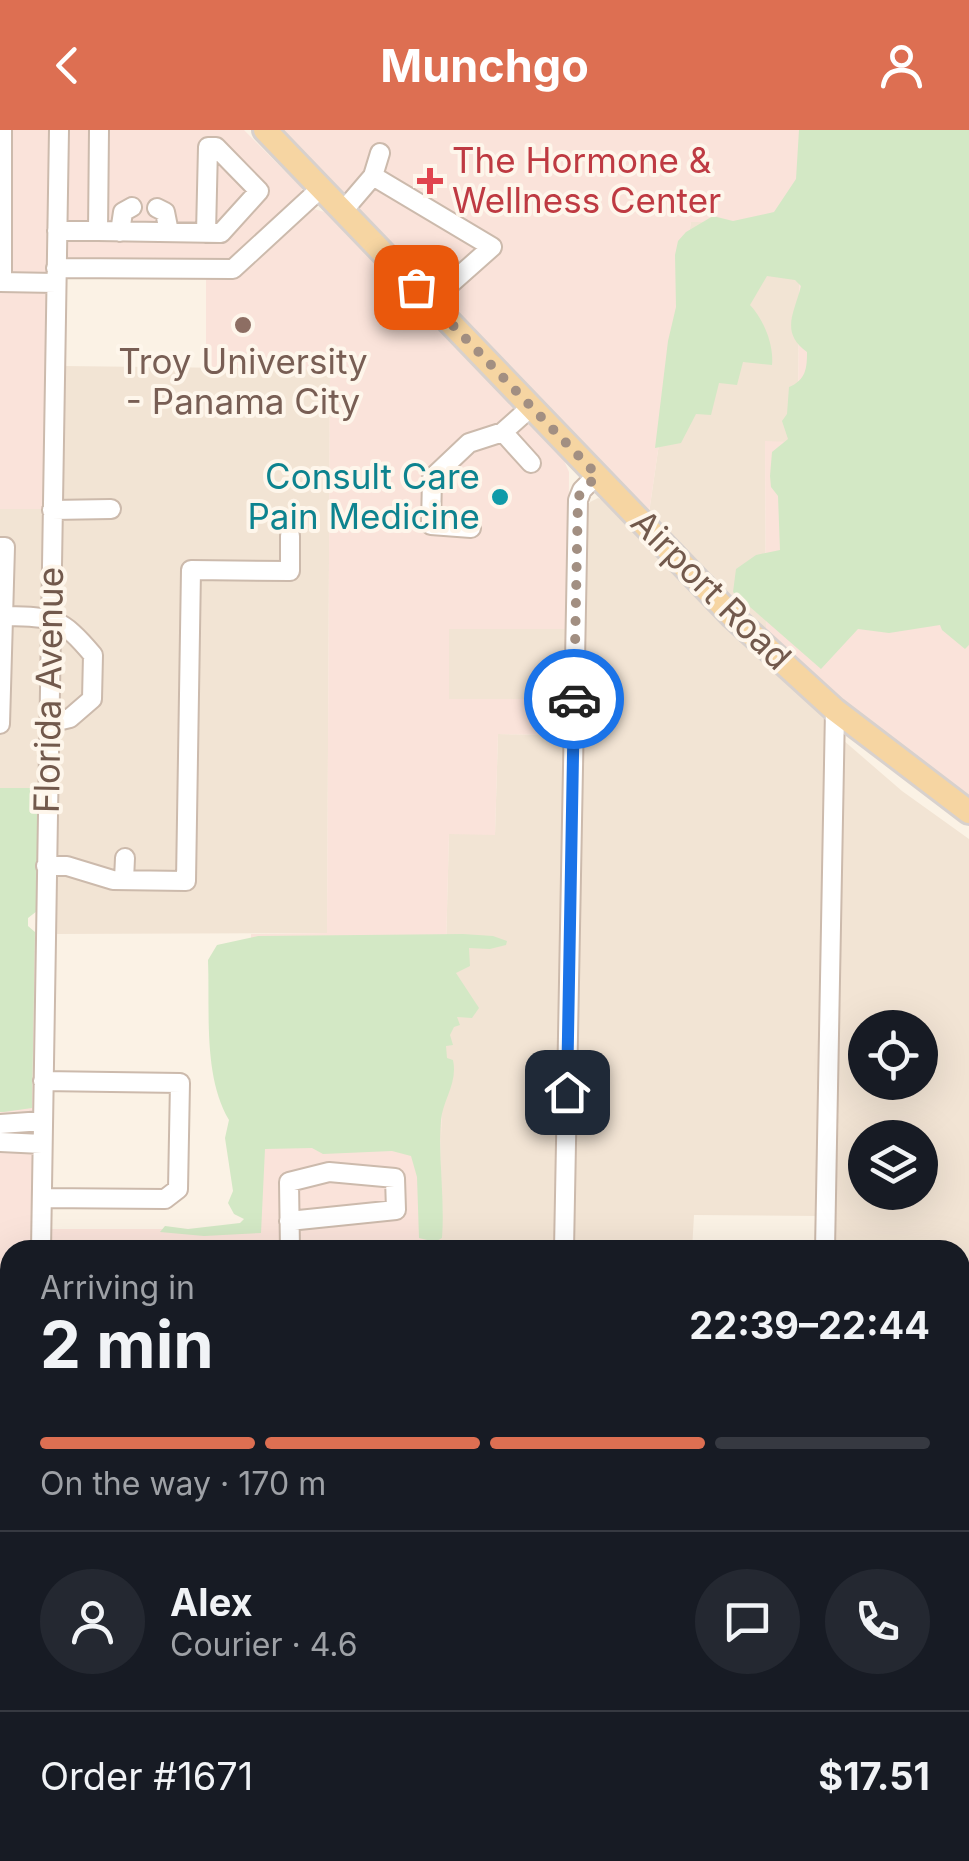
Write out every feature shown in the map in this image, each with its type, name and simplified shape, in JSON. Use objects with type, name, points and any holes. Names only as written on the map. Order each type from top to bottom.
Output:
[{"type":"main road","name":"Airport Road","points":[[265,130],[733,617],[836,710],[969,812]]},
{"type":"street","points":[[2,130],[1,282],[233,268],[320,188]]},
{"type":"street","name":"Florida Avenue","points":[[42,1240],[59,130]]},
{"type":"street","points":[[98,231],[100,130]]},
{"type":"street","points":[[57,231],[98,231],[120,232],[169,232],[206,233],[221,233],[259,191],[216,147],[208,147],[206,233]]},
{"type":"street","points":[[343,211],[373,176],[380,153]]},
{"type":"street","points":[[373,176],[492,247],[430,302]]},
{"type":"street","points":[[120,232],[123,212],[132,207]]},
{"type":"street","points":[[156,208],[165,212],[169,232]]},
{"type":"street","points":[[471,528],[431,525],[432,478],[469,443],[503,432],[530,406]]},
{"type":"street","points":[[503,432],[530,463]]},
{"type":"street","points":[[564,1240],[578,500],[597,475]]},
{"type":"street","points":[[52,510],[112,509]]},
{"type":"street","points":[[46,866],[67,866],[105,878],[186,881],[190,570],[290,571],[290,536]]},
{"type":"street","points":[[0,547],[6,547],[0,724]]},
{"type":"street","points":[[4,616],[50,617],[76,635],[93,655],[92,699],[70,718],[49,723]]},
{"type":"street","points":[[826,1240],[836,710]]},
{"type":"street","points":[[124,880],[125,858]]},
{"type":"street","points":[[42,1198],[165,1198],[178,1189],[180,1150],[180,1083],[43,1081]]},
{"type":"street","points":[[0,1124],[42,1121]]},
{"type":"street","points":[[0,1142],[42,1144]]},
{"type":"street","points":[[290,1220],[396,1210],[396,1178],[329,1172],[289,1182],[290,1240]]},
{"type":"shaded area","points":[[0,130],[51,130],[44,509],[0,509]]},
{"type":"shaded area","points":[[68,130],[244,130],[302,188],[301,193],[231,259],[64,259]]},
{"type":"shaded area","points":[[282,130],[969,130],[969,797],[849,705],[766,631],[765,441],[791,442],[798,400],[800,223],[691,222],[649,513]]},
{"type":"shaded area","points":[[314,209],[328,213],[562,456],[569,472],[568,629],[449,629],[449,699],[566,699],[566,735],[498,734],[495,835],[449,834],[438,1240],[49,1240],[49,1229],[250,1229],[251,934],[327,933],[330,370],[206,367],[206,276],[234,276],[249,269]]},
{"type":"shaded area","points":[[691,221],[800,223],[798,400],[792,442],[765,442],[766,631],[649,513]]},
{"type":"shaded area","points":[[64,366],[330,369],[327,933],[54,934]]},
{"type":"shaded area","points":[[598,498],[608,503],[687,587],[822,713],[827,723],[820,1216],[694,1215],[693,1240],[571,1240],[585,510]]},
{"type":"shaded area","points":[[0,509],[44,509],[39,788],[0,788]]},
{"type":"shaded area","points":[[449,628],[568,629],[566,699],[449,699]]},
{"type":"shaded area","points":[[498,734],[566,735],[557,1240],[438,1240],[449,834],[495,834]]},
{"type":"shaded area","points":[[843,740],[902,791],[969,839],[969,1240],[833,1240]]},
{"type":"shaded area","points":[[0,938],[38,938],[34,1240],[0,1240]]},
{"type":"green space","points":[[799,130],[969,130],[969,645],[965,649],[940,625],[889,633],[858,629],[821,669],[733,592],[736,569],[756,555],[780,550],[778,496],[771,487],[770,476],[772,452],[788,439],[782,421],[787,414],[789,387],[802,377],[807,358],[791,330],[801,286],[795,280],[767,276],[750,305],[767,333],[772,365],[743,362],[737,385],[719,383],[711,415],[696,414],[681,443],[655,448],[676,307],[678,241],[713,216],[733,221],[774,212],[796,179]]},
{"type":"green space","points":[[0,788],[39,788],[37,911],[28,918],[28,926],[35,932],[32,1108],[4,1112],[0,1112]]},
{"type":"green space","points":[[463,934],[507,941],[506,945],[490,949],[469,948],[470,966],[456,973],[479,1008],[472,1018],[457,1017],[460,1025],[450,1035],[453,1045],[446,1046],[447,1058],[453,1060],[454,1068],[441,1120],[442,1238],[419,1238],[417,1177],[411,1156],[392,1151],[323,1154],[312,1148],[265,1149],[261,1233],[204,1236],[160,1232],[165,1226],[188,1229],[240,1223],[244,1219],[234,1214],[228,1203],[233,1191],[225,1138],[229,1120],[211,1064],[208,960],[217,945],[258,936]]},
{"type":"way so far","points":[[416,287],[597,475],[578,497],[574,699]]},
{"type":"place","name":"The Hormone & Wellness Center","points":[[430,181]]},
{"type":"place","name":"Troy University - Panama City","points":[[243,325]]},
{"type":"place","name":"Consult Care Pain Medicine","points":[[500,497]]},
{"type":"route","points":[[567,1092],[574,699]]}]
